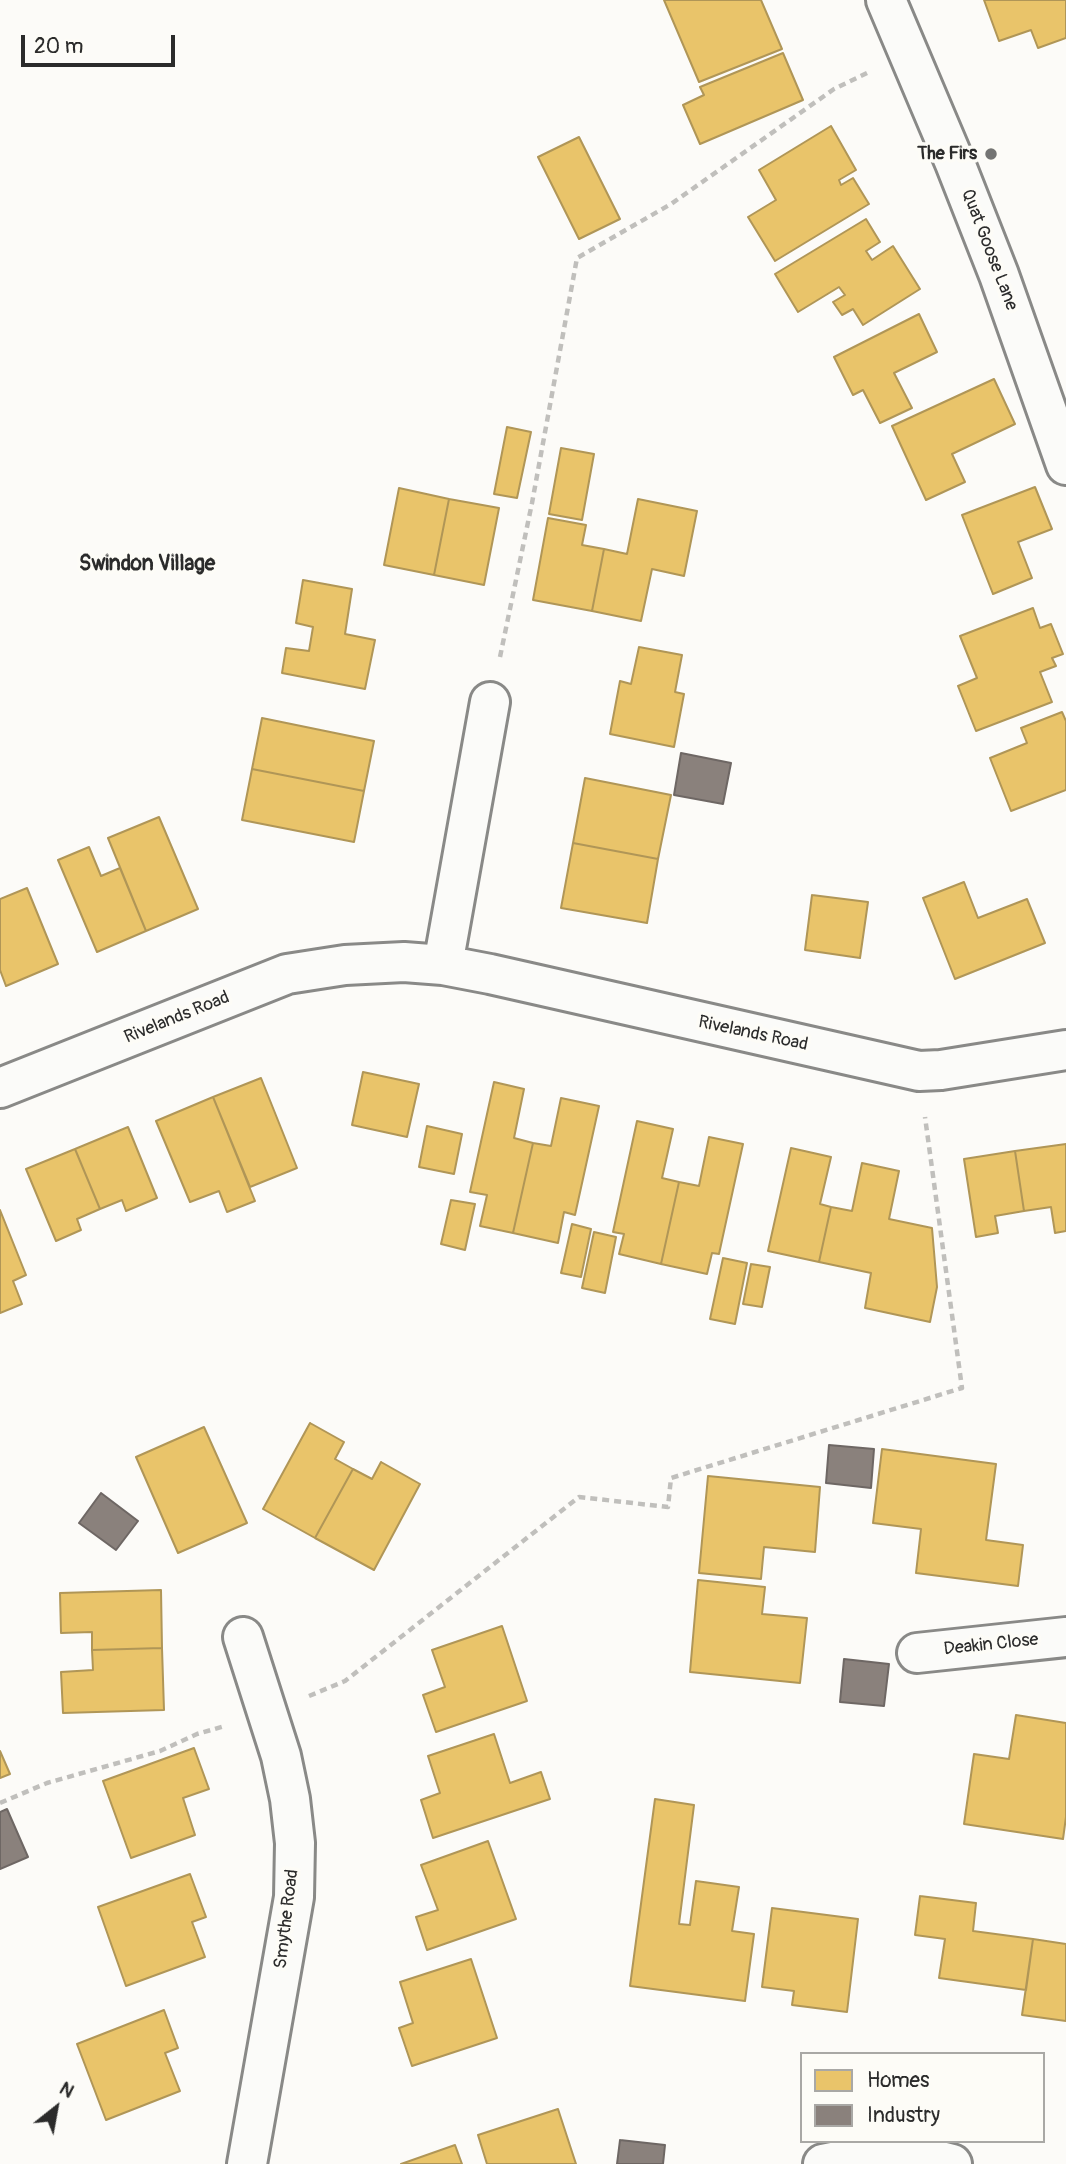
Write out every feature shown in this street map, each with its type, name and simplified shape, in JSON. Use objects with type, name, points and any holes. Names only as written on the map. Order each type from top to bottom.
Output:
[{"type":"street","name":"Quat Goose Lane","points":[[886,0],[999,275],[1066,465]]},
{"type":"street","points":[[443,965],[490,702]]},
{"type":"street","name":"Rivelands Road","points":[[0,1088],[287,974],[345,965],[404,962],[443,965],[490,974],[919,1071],[1066,1051]]},
{"type":"street","name":"Smythe Road","points":[[243,1637],[281,1756],[295,1843],[294,1897],[247,2164]]},
{"type":"street","name":"Deakin Close","points":[[917,1653],[1066,1637]]},
{"type":"street","points":[[823,2164],[858,2157],[893,2155],[928,2158],[952,2164]]},
{"type":"path","points":[[490,702],[532,503],[577,258],[671,204],[834,89],[909,53]]},
{"type":"path","points":[[0,1803],[47,1783],[160,1751],[197,1734],[267,1713],[345,1682],[579,1497],[668,1507],[671,1478],[962,1388],[919,1071]]},
{"type":"building: Homes","points":[[664,0],[761,0],[782,49],[699,82]]},
{"type":"building: Homes","points":[[984,0],[1066,0],[1066,38],[1038,48],[1031,30],[999,41]]},
{"type":"building: Homes","points":[[783,53],[803,100],[700,144],[683,105],[704,95],[700,87]]},
{"type":"building: Homes","points":[[831,126],[856,170],[839,180],[841,185],[853,178],[869,204],[775,261],[748,217],[776,200],[759,170]]},
{"type":"building: Homes","points":[[579,137],[620,219],[579,239],[538,157]]},
{"type":"building: Homes","points":[[866,219],[880,242],[866,251],[872,260],[893,246],[920,289],[863,325],[853,309],[842,315],[833,302],[845,295],[839,287],[798,312],[775,274]]},
{"type":"building: Homes","points":[[919,314],[937,352],[894,373],[912,408],[880,423],[863,390],[853,395],[834,357]]},
{"type":"building: Homes","points":[[994,379],[1015,424],[952,454],[965,482],[926,500],[892,426]]},
{"type":"building: Homes","points":[[507,427],[531,432],[517,498],[494,494]]},
{"type":"building: Homes","points":[[561,448],[594,454],[582,520],[549,514]]},
{"type":"building: Homes","points":[[1035,487],[1052,529],[1018,542],[1032,578],[993,594],[962,515]]},
{"type":"building: Homes","points":[[399,488],[449,499],[434,575],[384,565]]},
{"type":"building: Homes","points":[[449,499],[499,508],[484,585],[434,575]]},
{"type":"building: Homes","points":[[638,499],[697,511],[684,576],[652,569],[641,621],[592,611],[604,549],[627,554]]},
{"type":"building: Homes","points":[[548,518],[586,525],[582,545],[604,549],[592,611],[533,600]]},
{"type":"building: Homes","points":[[303,580],[352,589],[345,634],[375,640],[365,689],[282,673],[286,648],[309,651],[313,627],[296,623]]},
{"type":"building: Homes","points":[[1033,608],[1040,628],[1051,624],[1063,654],[1052,658],[1056,666],[1040,672],[1052,702],[976,731],[958,686],[977,678],[960,636]]},
{"type":"building: Homes","points":[[639,647],[682,655],[675,692],[684,694],[674,747],[610,734],[620,681],[631,684]]},
{"type":"building: Homes","points":[[1062,712],[1066,721],[1066,790],[1011,811],[990,758],[1027,743],[1021,728]]},
{"type":"building: Homes","points":[[262,718],[374,741],[364,791],[252,769]]},
{"type":"building: Homes","points":[[252,769],[364,791],[354,842],[242,820]]},
{"type":"building: Homes","points":[[585,778],[671,795],[658,859],[573,843]]},
{"type":"building: Homes","points":[[159,817],[198,909],[146,931],[108,838]]},
{"type":"building: Homes","points":[[573,843],[658,859],[647,923],[561,908]]},
{"type":"building: Homes","points":[[89,847],[101,876],[120,868],[146,931],[97,952],[58,860]]},
{"type":"building: Homes","points":[[964,882],[978,918],[1027,899],[1045,943],[955,979],[923,898]]},
{"type":"building: Homes","points":[[27,888],[58,964],[6,986],[0,970],[0,899]]},
{"type":"building: Homes","points":[[812,895],[868,902],[860,958],[805,950]]},
{"type":"building: Homes","points":[[363,1072],[419,1084],[407,1137],[352,1125]]},
{"type":"building: Homes","points":[[261,1078],[297,1168],[250,1187],[213,1097]]},
{"type":"building: Homes","points":[[494,1082],[524,1089],[514,1138],[533,1143],[513,1233],[480,1226],[487,1195],[470,1192]]},
{"type":"building: Homes","points":[[213,1097],[255,1201],[227,1212],[219,1191],[190,1202],[156,1121]]},
{"type":"building: Homes","points":[[561,1098],[599,1106],[575,1215],[564,1212],[558,1243],[513,1233],[533,1143],[551,1146]]},
{"type":"building: Homes","points":[[637,1121],[673,1129],[662,1178],[679,1182],[661,1264],[619,1254],[624,1234],[613,1232]]},
{"type":"building: Homes","points":[[427,1126],[462,1134],[454,1174],[419,1167]]},
{"type":"building: Homes","points":[[128,1127],[157,1198],[126,1211],[122,1200],[100,1209],[75,1149]]},
{"type":"building: Homes","points":[[709,1137],[743,1144],[719,1254],[712,1253],[707,1274],[661,1264],[679,1182],[699,1186]]},
{"type":"building: Homes","points":[[1066,1144],[1066,1231],[1055,1233],[1051,1207],[1024,1211],[1015,1151]]},
{"type":"building: Homes","points":[[791,1148],[831,1157],[820,1204],[831,1207],[819,1262],[768,1251]]},
{"type":"building: Homes","points":[[75,1149],[100,1209],[77,1219],[81,1230],[56,1241],[26,1169]]},
{"type":"building: Homes","points":[[1015,1151],[1024,1211],[995,1216],[998,1233],[976,1237],[964,1159]]},
{"type":"building: Homes","points":[[862,1163],[899,1171],[889,1219],[932,1228],[937,1287],[930,1322],[865,1308],[871,1273],[819,1262],[831,1207],[852,1211]]},
{"type":"building: Homes","points":[[451,1200],[475,1204],[465,1250],[441,1244]]},
{"type":"building: Homes","points":[[0,1210],[26,1275],[13,1281],[22,1304],[0,1313]]},
{"type":"building: Homes","points":[[572,1224],[591,1229],[581,1277],[561,1273]]},
{"type":"building: Homes","points":[[594,1232],[616,1237],[605,1293],[582,1288]]},
{"type":"building: Homes","points":[[723,1258],[747,1263],[735,1324],[710,1319]]},
{"type":"building: Homes","points":[[751,1264],[770,1267],[762,1307],[743,1304]]},
{"type":"building: Homes","points":[[310,1423],[344,1442],[335,1459],[353,1469],[315,1538],[263,1509]]},
{"type":"building: Homes","points":[[204,1427],[247,1523],[178,1553],[136,1457]]},
{"type":"building: Homes","points":[[882,1449],[996,1464],[986,1540],[1023,1545],[1018,1586],[916,1573],[921,1529],[873,1523]]},
{"type":"building: Homes","points":[[381,1462],[420,1484],[374,1570],[315,1538],[353,1469],[372,1479]]},
{"type":"building: Homes","points":[[708,1476],[820,1487],[815,1552],[764,1547],[761,1579],[699,1573]]},
{"type":"building: Homes","points":[[698,1580],[765,1587],[762,1614],[807,1618],[800,1683],[690,1672]]},
{"type":"building: Homes","points":[[161,1590],[162,1648],[92,1650],[92,1632],[61,1633],[60,1593]]},
{"type":"building: Homes","points":[[502,1626],[527,1701],[436,1732],[423,1695],[445,1687],[432,1650]]},
{"type":"building: Homes","points":[[162,1648],[164,1710],[63,1713],[61,1672],[93,1670],[92,1650]]},
{"type":"building: Homes","points":[[1016,1715],[1066,1723],[1066,1817],[1063,1839],[964,1824],[974,1754],[1009,1759]]},
{"type":"building: Homes","points":[[494,1734],[510,1783],[541,1772],[550,1799],[433,1838],[421,1800],[440,1793],[428,1756]]},
{"type":"building: Homes","points":[[194,1748],[209,1789],[183,1798],[195,1835],[131,1858],[103,1781]]},
{"type":"building: Homes","points":[[0,1751],[10,1774],[0,1778]]},
{"type":"building: Homes","points":[[655,1799],[694,1805],[679,1924],[690,1925],[696,1881],[739,1887],[732,1931],[754,1934],[745,2001],[630,1986]]},
{"type":"building: Homes","points":[[488,1841],[516,1919],[427,1950],[416,1917],[438,1910],[421,1865]]},
{"type":"building: Homes","points":[[190,1874],[206,1917],[192,1922],[205,1957],[126,1986],[98,1907]]},
{"type":"building: Homes","points":[[920,1896],[976,1903],[973,1931],[1033,1939],[1026,1990],[939,1978],[945,1939],[915,1935]]},
{"type":"building: Homes","points":[[772,1908],[858,1919],[847,2012],[792,2005],[794,1991],[762,1987]]},
{"type":"building: Homes","points":[[1033,1939],[1066,1944],[1066,2021],[1022,2015]]},
{"type":"building: Homes","points":[[471,1959],[497,2038],[412,2066],[399,2028],[413,2023],[400,1982]]},
{"type":"building: Homes","points":[[164,2010],[178,2048],[165,2053],[180,2091],[106,2120],[77,2044]]},
{"type":"building: Homes","points":[[558,2109],[576,2164],[487,2164],[478,2135]]},
{"type":"building: Homes","points":[[455,2145],[462,2164],[401,2164]]},
{"type":"building: Industry","points":[[681,753],[731,763],[723,804],[674,795]]},
{"type":"building: Industry","points":[[829,1445],[874,1449],[871,1488],[826,1483]]},
{"type":"building: Industry","points":[[101,1493],[138,1521],[116,1550],[79,1523]]},
{"type":"building: Industry","points":[[844,1659],[889,1664],[884,1706],[840,1702]]},
{"type":"building: Industry","points":[[7,1809],[28,1857],[0,1869],[0,1812]]},
{"type":"building: Industry","points":[[620,2140],[665,2145],[663,2164],[617,2164]]},
{"type":"place","name":"The Firs","points":[[991,154]]},
{"type":"district","name":"Swindon Village","points":[[147,565]]}]
